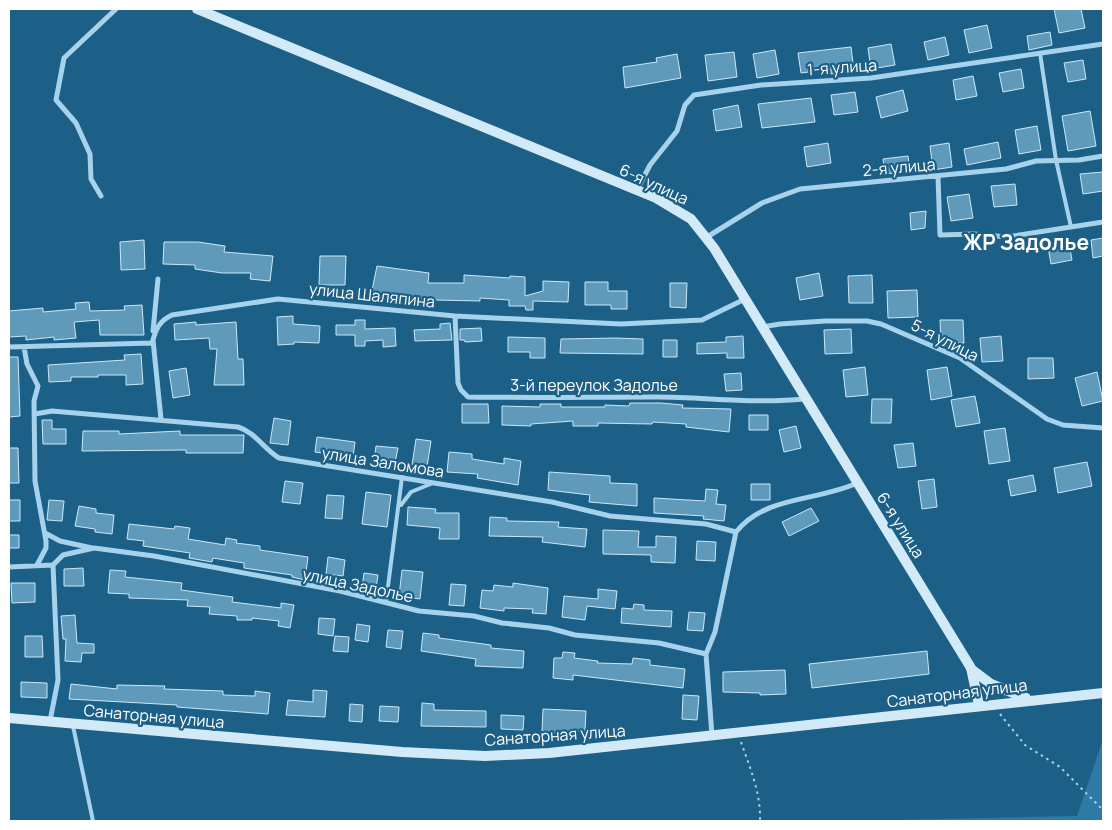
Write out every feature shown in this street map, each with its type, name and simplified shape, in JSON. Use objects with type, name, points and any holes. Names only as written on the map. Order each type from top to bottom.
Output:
[{"type":"street","points":[[102,196],[91,179],[90,154],[76,123],[56,100],[64,58],[116,9]]},
{"type":"street","name":"6-я улица","points":[[197,9],[637,191],[681,211],[691,219],[707,237],[804,399],[971,668]]},
{"type":"street","name":"1-я улица","points":[[637,191],[650,165],[677,131],[685,105],[694,95],[761,85],[871,78],[1103,44]]},
{"type":"street","name":"2-я улица","points":[[707,237],[762,203],[800,189],[1006,169],[1036,160],[1103,156]]},
{"type":"street","points":[[938,176],[940,236],[974,234],[1006,237],[1103,222]]},
{"type":"street","points":[[158,279],[152,342],[161,419]]},
{"type":"street","name":"улица Шаляпина","points":[[152,342],[155,331],[162,320],[172,315],[278,299],[455,316],[621,324],[702,320],[745,299]]},
{"type":"street","name":"3-й переулок Задолье","points":[[455,316],[458,383],[461,390],[468,397],[597,399],[656,397],[781,401],[804,399]]},
{"type":"street","name":"5-я улица","points":[[761,327],[826,321],[867,321],[881,324],[960,358],[1047,419],[1062,425],[1103,428]]},
{"type":"street","points":[[9,347],[152,342]]},
{"type":"street","points":[[24,347],[27,364],[38,386],[34,401],[35,481],[46,548],[37,565]]},
{"type":"street","name":"улица Заломова","points":[[35,414],[52,412],[161,419],[244,429],[279,458],[552,502],[610,516],[706,524],[736,532]]},
{"type":"street","points":[[712,736],[706,654],[715,632],[736,532],[746,520],[760,511],[790,501],[841,491],[857,484]]},
{"type":"street","points":[[45,533],[60,541],[94,548]]},
{"type":"street","name":"улица Задолье","points":[[53,565],[63,555],[94,548],[154,556],[386,602],[419,611],[474,616],[502,623],[549,628],[575,635],[659,643],[706,654]]},
{"type":"street","points":[[9,567],[53,565],[58,680],[50,721]]},
{"type":"street","points":[[971,668],[1003,691],[1029,699]]},
{"type":"street","points":[[971,668],[979,706]]},
{"type":"street","name":"Санаторная улица","points":[[9,718],[402,752],[485,756],[549,753],[1103,692]]},
{"type":"lane","points":[[1040,53],[1056,160],[1072,227]]},
{"type":"lane","points":[[386,602],[400,509],[402,477]]},
{"type":"lane","points":[[400,509],[404,499],[411,492],[435,482]]},
{"type":"lane","points":[[73,724],[94,821]]},
{"type":"path","points":[[992,704],[1024,745],[1060,768],[1103,810]]},
{"type":"path","points":[[738,733],[761,806],[760,821]]},
{"type":"shaded area","points":[[1103,739],[1103,821],[851,821],[1077,816]]},
{"type":"building","points":[[1054,9],[1081,9],[1085,28],[1059,33]]},
{"type":"building","points":[[987,25],[992,48],[969,53],[964,30]]},
{"type":"building","points":[[1050,32],[1052,45],[1029,50],[1027,36]]},
{"type":"building","points":[[945,37],[949,55],[928,60],[924,42]]},
{"type":"building","points":[[891,44],[895,65],[871,69],[868,48]]},
{"type":"building","points":[[851,47],[854,71],[831,74],[831,69],[801,73],[798,53]]},
{"type":"building","points":[[775,50],[779,74],[757,78],[753,54]]},
{"type":"building","points":[[734,52],[737,77],[708,81],[705,55]]},
{"type":"building","points":[[677,54],[681,78],[625,88],[623,67],[657,62],[656,58]]},
{"type":"building","points":[[1083,60],[1086,79],[1068,82],[1064,63]]},
{"type":"building","points":[[1021,69],[1024,88],[1003,92],[999,73]]},
{"type":"building","points":[[973,76],[977,96],[956,100],[953,80]]},
{"type":"building","points":[[903,90],[908,111],[881,118],[876,97]]},
{"type":"building","points":[[855,92],[858,112],[834,115],[831,95]]},
{"type":"building","points":[[811,98],[815,122],[762,128],[758,104]]},
{"type":"building","points":[[738,105],[742,127],[716,131],[713,110]]},
{"type":"building","points":[[1090,111],[1096,146],[1068,151],[1062,116]]},
{"type":"building","points":[[1037,126],[1041,150],[1019,154],[1015,130]]},
{"type":"building","points":[[998,142],[1001,158],[967,165],[964,149]]},
{"type":"building","points":[[828,143],[831,163],[807,167],[804,147]]},
{"type":"building","points":[[949,143],[952,167],[933,170],[930,146]]},
{"type":"building","points":[[908,156],[910,171],[885,174],[883,159]]},
{"type":"building","points":[[1103,172],[1103,191],[1083,194],[1080,174]]},
{"type":"building","points":[[1015,184],[1017,205],[994,207],[991,186]]},
{"type":"building","points":[[969,194],[973,218],[951,221],[947,197]]},
{"type":"building","points":[[926,211],[925,228],[911,230],[910,213]]},
{"type":"building","points":[[1103,238],[1103,256],[1093,258],[1091,240]]},
{"type":"building","points":[[144,240],[145,269],[121,270],[120,242]]},
{"type":"building","points":[[164,242],[198,242],[225,246],[224,252],[273,256],[270,281],[250,279],[251,273],[222,273],[195,269],[195,265],[163,264]]},
{"type":"building","points":[[1069,243],[1072,260],[1051,264],[1048,247]]},
{"type":"building","points":[[320,256],[346,256],[345,285],[319,285]]},
{"type":"building","points":[[377,266],[429,273],[428,283],[464,283],[464,275],[525,277],[525,296],[543,291],[543,281],[569,282],[568,302],[533,301],[533,310],[526,310],[525,306],[509,306],[509,300],[480,298],[480,301],[436,300],[401,296],[400,300],[371,295]]},
{"type":"building","points":[[819,273],[823,296],[800,300],[796,278]]},
{"type":"building","points":[[872,275],[873,303],[849,303],[848,276]]},
{"type":"building","points":[[585,282],[608,282],[608,291],[627,291],[627,309],[611,309],[611,305],[585,305]]},
{"type":"building","points":[[670,283],[687,283],[686,308],[670,307]]},
{"type":"building","points":[[917,290],[918,317],[888,318],[887,291]]},
{"type":"building","points":[[89,302],[90,311],[125,310],[124,306],[142,305],[144,335],[100,335],[99,320],[74,322],[76,338],[54,340],[54,337],[26,340],[26,336],[9,337],[9,311],[43,308],[43,312],[76,309],[75,303]]},
{"type":"building","points":[[293,316],[293,324],[320,326],[319,343],[294,342],[294,344],[278,345],[277,317]]},
{"type":"building","points":[[355,320],[365,320],[365,329],[395,328],[396,346],[383,347],[383,340],[365,341],[365,346],[355,346],[355,335],[336,335],[336,325],[355,325]]},
{"type":"building","points":[[940,320],[963,320],[964,343],[941,343]]},
{"type":"building","points":[[196,322],[196,325],[236,322],[238,359],[243,359],[244,385],[214,385],[217,349],[210,349],[209,338],[175,340],[174,324]]},
{"type":"building","points":[[450,323],[452,340],[415,341],[414,330],[440,329],[440,324]]},
{"type":"building","points":[[481,328],[482,341],[465,342],[460,340],[460,329]]},
{"type":"building","points":[[851,329],[852,353],[825,354],[824,330]]},
{"type":"building","points":[[743,336],[744,358],[727,358],[727,353],[697,354],[697,343],[726,342],[726,337]]},
{"type":"building","points":[[1001,336],[1003,361],[982,362],[980,338]]},
{"type":"building","points":[[508,337],[545,338],[545,358],[530,358],[530,352],[508,352]]},
{"type":"building","points":[[561,339],[643,339],[643,354],[560,353]]},
{"type":"building","points":[[663,340],[677,340],[677,357],[663,357]]},
{"type":"building","points":[[141,354],[143,384],[126,385],[126,375],[71,377],[71,381],[49,382],[48,365],[125,360],[124,355]]},
{"type":"building","points":[[9,357],[18,357],[20,416],[9,417]]},
{"type":"building","points":[[1028,358],[1053,358],[1054,378],[1028,379]]},
{"type":"building","points":[[865,367],[868,395],[846,397],[843,370]]},
{"type":"building","points":[[947,367],[952,396],[931,400],[927,370]]},
{"type":"building","points":[[186,368],[190,395],[173,398],[169,371]]},
{"type":"building","points":[[1097,372],[1103,401],[1082,406],[1075,378]]},
{"type":"building","points":[[741,373],[742,390],[726,391],[724,374]]},
{"type":"building","points":[[975,396],[980,423],[956,427],[951,400]]},
{"type":"building","points":[[872,399],[892,399],[891,423],[871,423]]},
{"type":"building","points":[[630,403],[683,405],[682,408],[731,409],[729,432],[686,427],[686,424],[653,422],[652,424],[598,423],[598,426],[573,426],[573,421],[531,424],[531,426],[502,425],[502,406],[540,407],[540,404],[561,404],[561,407],[605,407],[605,405],[629,406]]},
{"type":"building","points":[[462,404],[488,404],[489,423],[462,423]]},
{"type":"building","points":[[749,415],[768,415],[768,430],[749,430]]},
{"type":"building","points":[[274,418],[291,421],[288,445],[270,443]]},
{"type":"building","points":[[42,420],[52,420],[52,429],[66,429],[66,444],[43,444]]},
{"type":"building","points":[[796,426],[801,448],[784,452],[779,430]]},
{"type":"building","points":[[1005,428],[1010,461],[989,464],[984,431]]},
{"type":"building","points":[[83,431],[119,431],[119,434],[180,431],[180,435],[244,435],[243,453],[186,453],[186,450],[82,451]]},
{"type":"building","points":[[317,437],[355,442],[353,457],[315,452]]},
{"type":"building","points":[[416,439],[431,441],[427,467],[412,465]]},
{"type":"building","points":[[913,443],[916,466],[898,468],[894,445]]},
{"type":"building","points":[[376,446],[398,448],[395,463],[374,461]]},
{"type":"building","points":[[9,448],[18,448],[19,483],[9,483]]},
{"type":"building","points":[[449,452],[472,454],[472,459],[504,464],[504,458],[521,461],[518,485],[477,478],[478,474],[447,472]]},
{"type":"building","points":[[1087,462],[1092,486],[1058,493],[1054,468]]},
{"type":"building","points":[[549,472],[610,476],[610,483],[637,484],[637,506],[589,502],[590,495],[548,490]]},
{"type":"building","points":[[1033,475],[1036,491],[1011,496],[1008,480]]},
{"type":"building","points":[[934,479],[937,507],[922,509],[918,481]]},
{"type":"building","points":[[285,481],[303,483],[300,504],[282,502]]},
{"type":"building","points":[[751,484],[770,484],[770,500],[751,500]]},
{"type":"building","points":[[706,489],[718,490],[716,504],[726,505],[724,521],[703,519],[704,516],[654,513],[654,498],[705,501]]},
{"type":"building","points":[[366,492],[391,495],[387,527],[362,524]]},
{"type":"building","points":[[327,495],[344,496],[342,519],[325,518]]},
{"type":"building","points":[[9,500],[20,500],[20,521],[9,521]]},
{"type":"building","points":[[49,500],[64,501],[62,521],[47,520]]},
{"type":"building","points":[[79,506],[96,509],[96,513],[114,515],[112,534],[95,532],[95,529],[75,526]]},
{"type":"building","points":[[408,507],[436,509],[435,513],[459,513],[459,539],[439,539],[440,528],[407,525]]},
{"type":"building","points":[[811,508],[819,521],[789,536],[782,522]]},
{"type":"building","points":[[490,517],[507,518],[507,521],[559,522],[558,527],[587,529],[585,547],[542,542],[543,537],[489,536]]},
{"type":"building","points":[[129,524],[174,529],[175,526],[190,528],[188,539],[225,545],[226,538],[237,540],[236,543],[260,546],[260,550],[308,557],[305,580],[292,577],[292,575],[244,568],[244,563],[213,558],[212,562],[189,558],[190,553],[143,546],[144,541],[127,539]]},
{"type":"building","points":[[603,530],[639,531],[638,547],[656,547],[656,536],[676,537],[675,563],[651,562],[651,555],[603,554]]},
{"type":"building","points":[[9,535],[19,535],[19,548],[9,548]]},
{"type":"building","points":[[697,541],[716,542],[715,561],[696,560]]},
{"type":"building","points":[[328,557],[345,560],[343,576],[326,574]]},
{"type":"building","points":[[83,568],[84,586],[64,586],[64,569]]},
{"type":"building","points":[[110,570],[126,571],[125,577],[182,583],[181,590],[233,597],[232,602],[281,608],[281,603],[294,605],[290,628],[278,626],[279,621],[252,618],[252,620],[237,620],[237,616],[209,614],[210,607],[187,606],[188,600],[129,598],[129,594],[108,593]]},
{"type":"building","points":[[402,570],[423,572],[420,599],[399,596]]},
{"type":"building","points":[[364,573],[378,575],[376,589],[362,587]]},
{"type":"building","points":[[11,583],[35,583],[35,602],[12,603]]},
{"type":"building","points":[[513,583],[548,588],[546,614],[532,613],[533,609],[504,608],[504,611],[480,608],[482,590],[493,591],[494,585],[513,587]]},
{"type":"building","points":[[451,584],[466,585],[464,606],[449,605]]},
{"type":"building","points":[[598,589],[617,591],[615,609],[587,606],[585,620],[562,617],[564,596],[598,599]]},
{"type":"building","points":[[634,604],[644,605],[644,610],[672,611],[671,627],[621,623],[622,608],[633,609]]},
{"type":"building","points":[[689,612],[705,613],[703,631],[687,630]]},
{"type":"building","points":[[75,615],[77,643],[94,644],[94,653],[82,653],[81,662],[65,661],[66,639],[63,639],[61,616]]},
{"type":"building","points":[[319,618],[335,619],[333,636],[318,634]]},
{"type":"building","points":[[357,624],[370,626],[368,642],[355,640]]},
{"type":"building","points":[[388,630],[403,631],[401,649],[386,647]]},
{"type":"building","points":[[423,633],[439,635],[439,638],[491,645],[491,648],[524,651],[523,668],[475,666],[476,659],[421,651]]},
{"type":"building","points":[[25,636],[42,636],[43,657],[25,657]]},
{"type":"building","points":[[335,636],[349,637],[348,652],[333,651]]},
{"type":"building","points":[[927,651],[929,674],[812,688],[809,664]]},
{"type":"building","points":[[563,652],[575,653],[574,658],[598,661],[597,663],[632,664],[633,658],[650,660],[650,665],[685,669],[683,688],[573,675],[573,680],[553,678],[554,658],[562,658]]},
{"type":"building","points":[[785,670],[786,694],[760,695],[760,693],[723,692],[723,672]]},
{"type":"building","points":[[21,682],[47,683],[47,698],[21,697]]},
{"type":"building","points":[[71,684],[117,689],[117,685],[165,686],[164,689],[223,691],[223,695],[255,696],[255,691],[270,693],[268,714],[177,707],[177,705],[69,699]]},
{"type":"building","points":[[313,690],[327,691],[325,717],[286,715],[288,700],[313,702]]},
{"type":"building","points":[[683,695],[699,696],[697,720],[682,719]]},
{"type":"building","points":[[422,703],[434,704],[434,710],[486,711],[486,727],[421,726]]},
{"type":"building","points":[[350,704],[363,705],[362,722],[349,721]]},
{"type":"building","points":[[380,706],[399,707],[398,722],[379,721]]},
{"type":"building","points":[[543,709],[586,711],[585,731],[576,731],[576,735],[542,731]]},
{"type":"building","points":[[501,715],[524,716],[523,730],[501,729]]},
{"type":"district","name":"ЖР Задолье","points":[[1026,243]]}]
